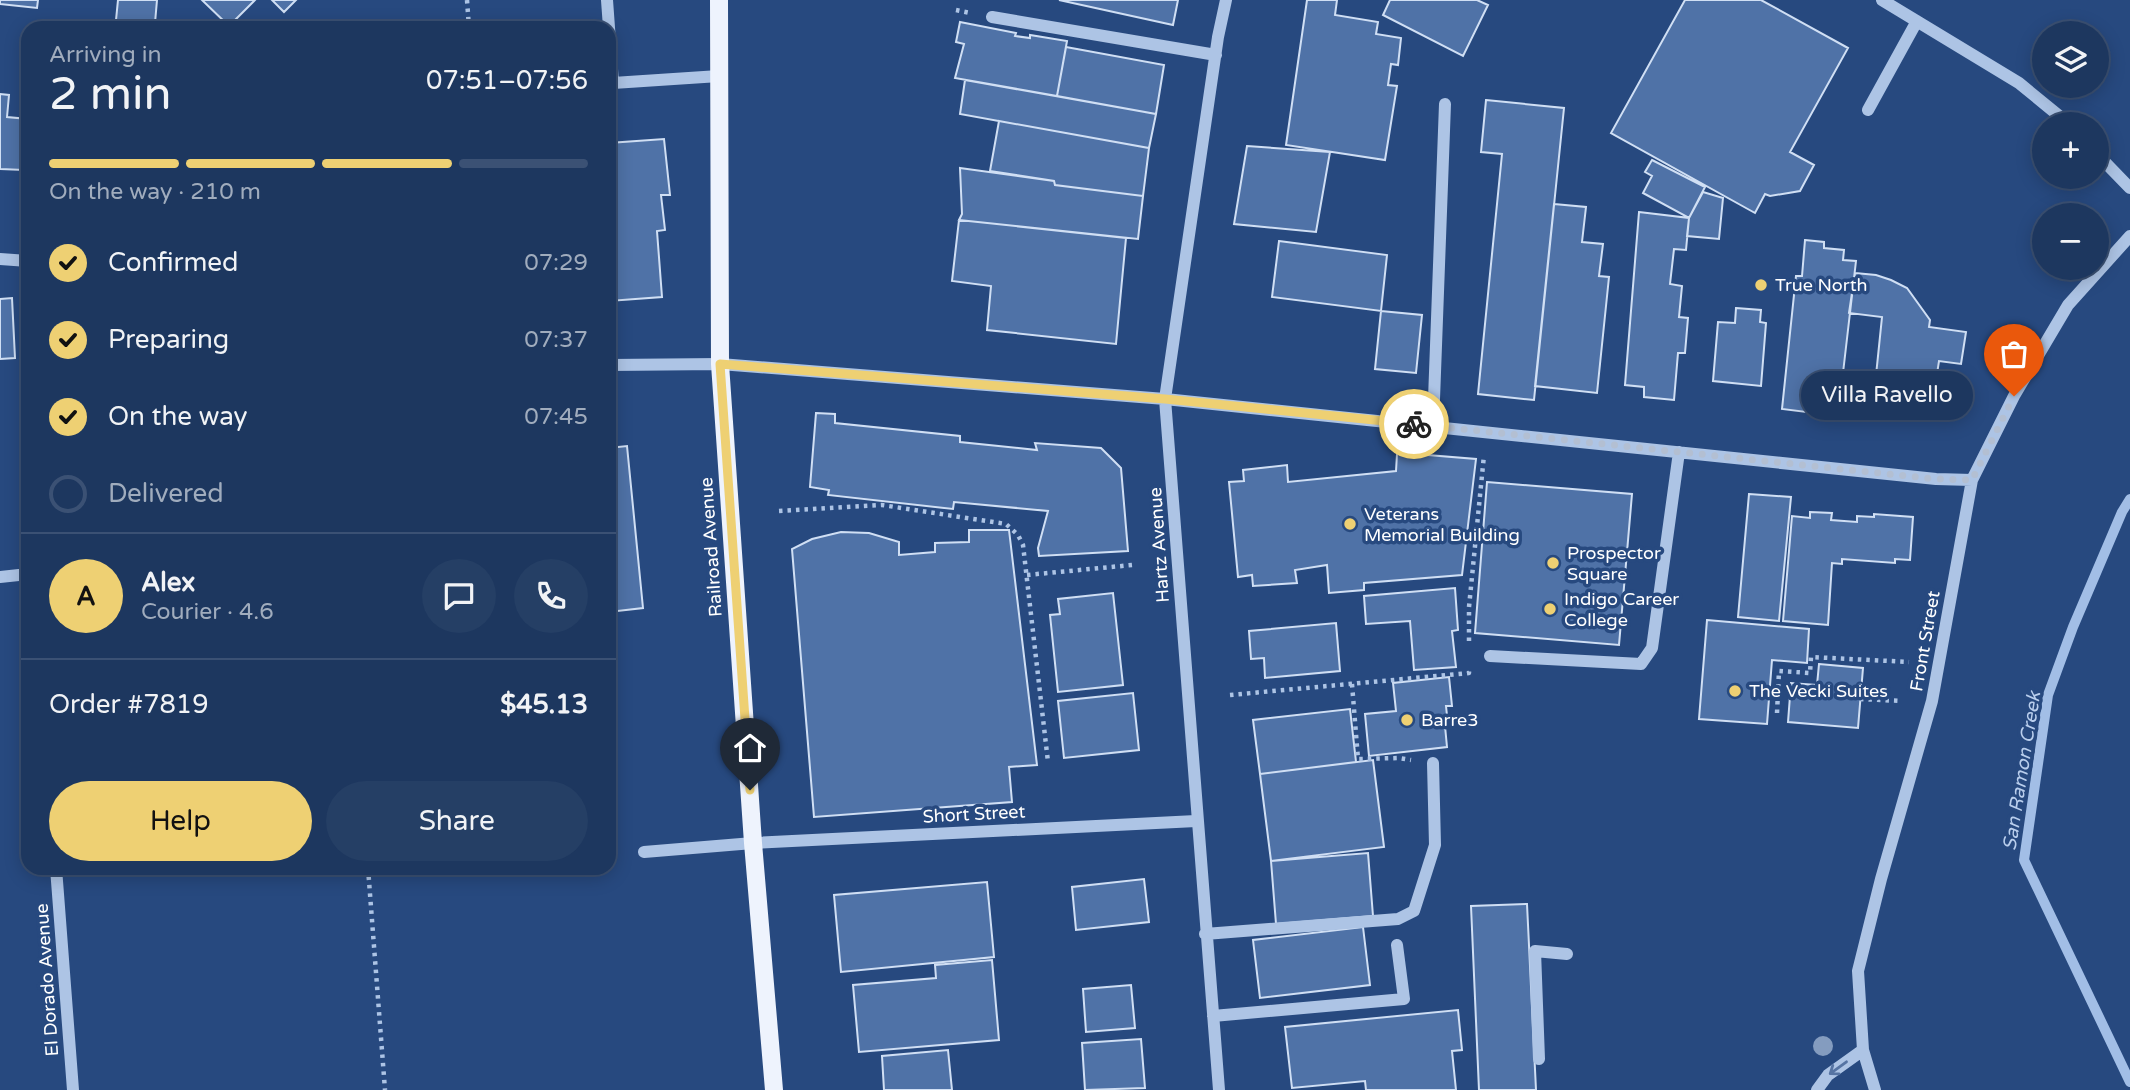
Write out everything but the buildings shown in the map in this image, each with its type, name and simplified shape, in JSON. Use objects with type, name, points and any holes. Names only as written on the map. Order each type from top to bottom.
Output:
[{"type":"main road","name":"Railroad Avenue","points":[[719,0],[720,364],[753,843],[774,1090]]},
{"type":"street","points":[[607,0],[609,21]]},
{"type":"street","name":"Hartz Avenue","points":[[1219,1090],[1165,399],[1226,0]]},
{"type":"street","points":[[1882,0],[2018,83],[2054,112]]},
{"type":"street","points":[[992,17],[1216,55]]},
{"type":"street","points":[[1868,110],[1917,21]]},
{"type":"street","points":[[616,83],[719,76]]},
{"type":"street","points":[[1433,426],[1445,104]]},
{"type":"street","points":[[2109,166],[2130,188]]},
{"type":"street","name":"Front Street","points":[[1875,1090],[1863,1050],[1858,971],[1881,879],[1932,701],[1972,480],[2014,396],[2068,305],[2130,236]]},
{"type":"street","points":[[0,259],[21,260]]},
{"type":"street","points":[[616,365],[720,364],[1165,399],[1936,479],[1972,480]]},
{"type":"street","points":[[1490,656],[1641,664],[1652,648],[1679,452]]},
{"type":"street","points":[[0,577],[21,575]]},
{"type":"street","points":[[1205,934],[1398,919],[1414,911],[1435,845],[1433,763]]},
{"type":"street","name":"Short Street","points":[[644,852],[753,843],[1196,821]]},
{"type":"street","name":"El Dorado Avenue","points":[[57,875],[73,1090]]},
{"type":"street","points":[[1213,1016],[1404,999],[1397,945]]},
{"type":"street","points":[[1539,1059],[1535,951],[1567,954]]},
{"type":"street","points":[[1817,1090],[1828,1075],[1863,1050]]},
{"type":"path","points":[[467,0],[468,21]]},
{"type":"path","points":[[1469,652],[1469,607],[1486,432]]},
{"type":"path","points":[[779,511],[882,505],[1006,524],[1018,535],[1023,545],[1027,575],[1048,762]]},
{"type":"path","points":[[1027,575],[1132,565]]},
{"type":"path","points":[[1469,641],[1490,656]]},
{"type":"path","points":[[1777,713],[1779,671],[1810,673],[1811,657],[1909,662]]},
{"type":"path","points":[[1230,695],[1469,673],[1469,662]]},
{"type":"path","points":[[1352,684],[1358,760],[1399,758],[1433,763]]},
{"type":"path","points":[[1860,699],[1902,701]]},
{"type":"path","points":[[369,875],[385,1090]]},
{"type":"waterway","name":"San Ramon Creek","points":[[2130,499],[2073,627],[2048,695],[2024,860],[2130,1082]]},
{"type":"way so far","points":[[1414,424],[1936,479],[1972,480],[2014,396]]},
{"type":"place","name":"True North","points":[[1761,285]]},
{"type":"place","name":"Villa Ravello","points":[[2014,396]]},
{"type":"place","name":"Veterans Memorial Building","points":[[1350,524]]},
{"type":"place","name":"Prospector Square","points":[[1553,563]]},
{"type":"place","name":"Indigo Career College","points":[[1550,609]]},
{"type":"place","name":"The Vecki Suites","points":[[1735,691]]},
{"type":"place","name":"Barre3","points":[[1407,720]]},
{"type":"route","points":[[750,790],[720,364],[1165,399],[1414,424]]}]
